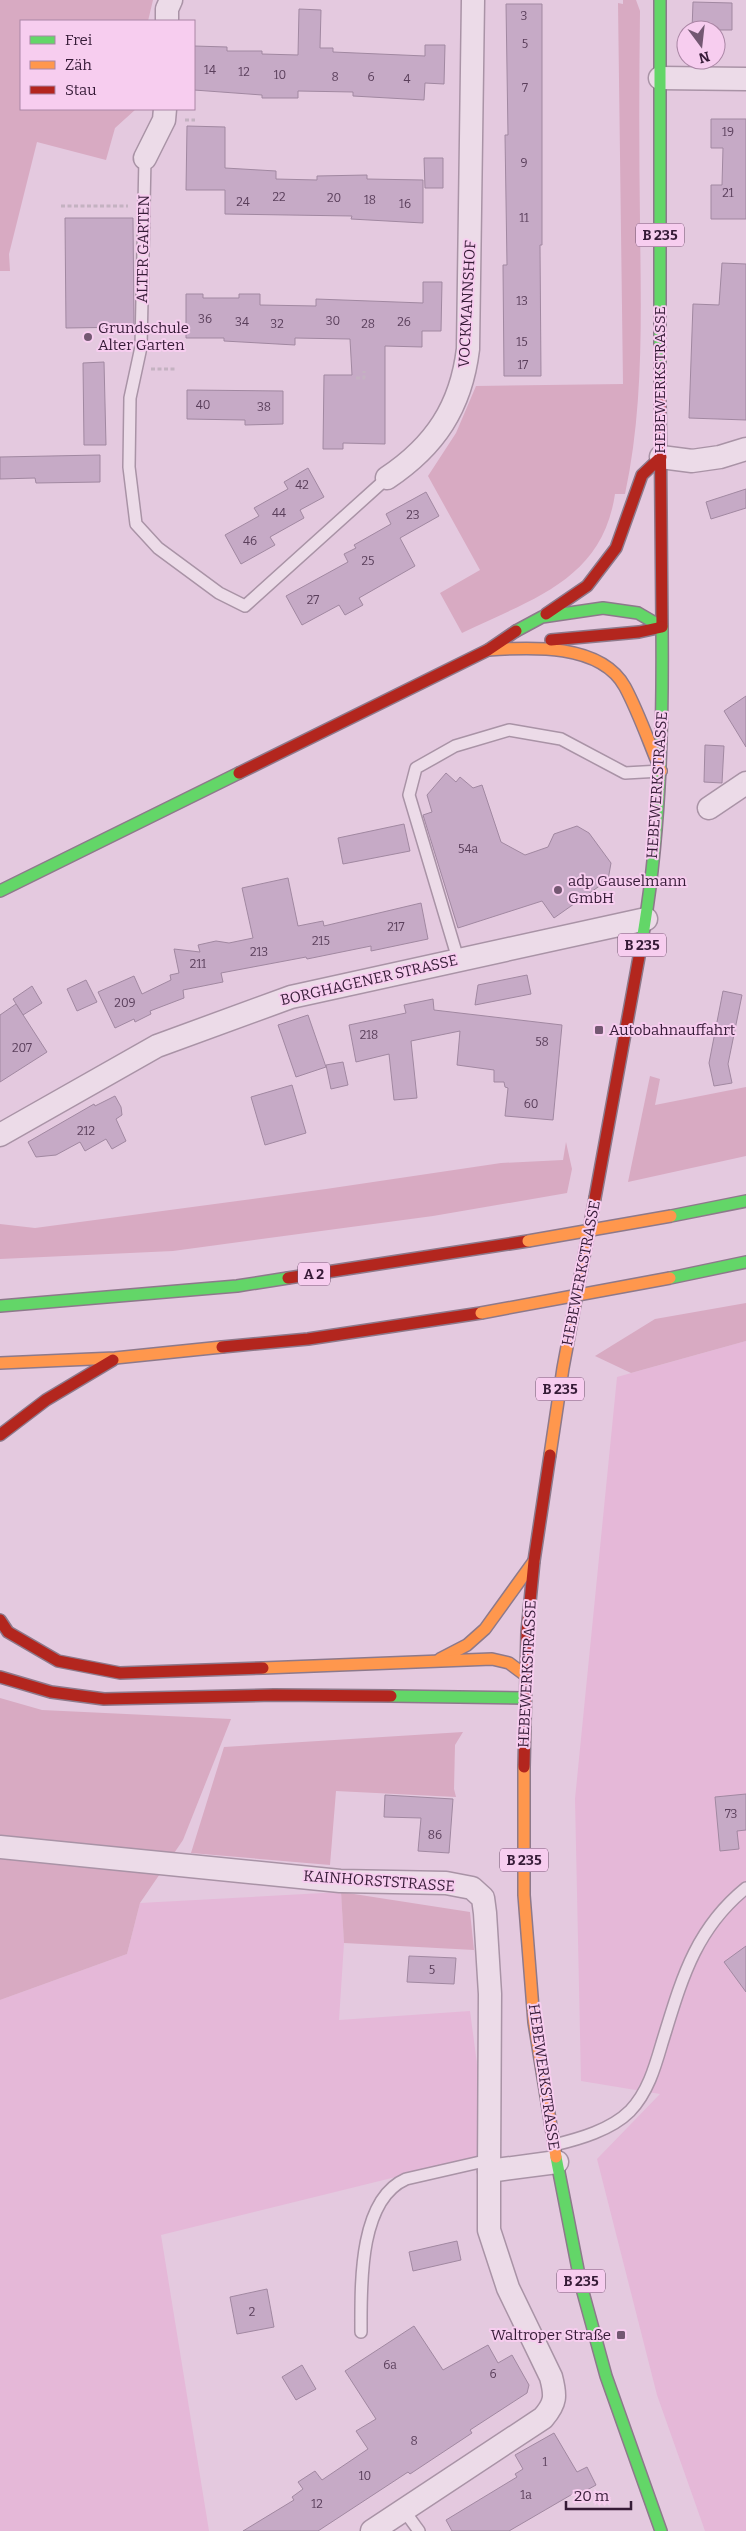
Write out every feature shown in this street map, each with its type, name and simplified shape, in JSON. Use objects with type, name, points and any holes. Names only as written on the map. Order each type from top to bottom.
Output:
[{"type":"main road","name":"HEBEWERKSTRASSE","points":[[660,0],[662,627],[661,771],[658,815],[646,919],[563,1368],[534,1561],[525,1675],[523,1788],[524,1895],[534,2022],[555,2154],[582,2285],[601,2359],[636,2465],[661,2531]]},
{"type":"main road","points":[[0,891],[488,650],[506,636],[542,617],[587,586],[616,548],[642,475],[660,456]]},
{"type":"main road","points":[[542,617],[603,608],[638,613],[662,627]]},
{"type":"main road","points":[[488,650],[513,648],[560,639],[639,632],[662,627]]},
{"type":"main road","points":[[513,648],[574,650],[598,661],[615,674],[624,685],[661,771]]},
{"type":"main road","name":"A 2","points":[[0,1306],[237,1286],[528,1241],[746,1201]]},
{"type":"main road","points":[[0,1364],[115,1358],[308,1338],[481,1313],[746,1262]]},
{"type":"main road","points":[[30,1292],[99,1299]]},
{"type":"main road","points":[[0,1435],[4,1430],[46,1400],[115,1358]]},
{"type":"main road","points":[[439,1660],[467,1645],[485,1629],[534,1561]]},
{"type":"main road","points":[[0,1620],[8,1632],[58,1661],[120,1673],[492,1659],[509,1663],[525,1675]]},
{"type":"main road","points":[[0,1677],[51,1692],[104,1700],[274,1696],[524,1698]]},
{"type":"street","points":[[167,20],[167,9],[171,0]]},
{"type":"street","name":"VOCKMANNSHOF","points":[[387,478],[411,462],[428,445],[444,422],[465,371],[468,349],[474,0]]},
{"type":"street","points":[[660,78],[746,79]]},
{"type":"street","name":"ALTER GARTEN","points":[[145,158],[164,120],[165,110]]},
{"type":"street","points":[[660,456],[692,461],[720,457],[746,449]]},
{"type":"street","points":[[709,808],[746,784]]},
{"type":"street","name":"BORGHAGENER STRASSE","points":[[0,1135],[157,1046],[291,997],[646,919]]},
{"type":"street","name":"KAINHORSTSTRASSE","points":[[0,1847],[340,1880],[446,1883],[472,1888],[483,1898],[490,1994],[489,2165]]},
{"type":"street","points":[[372,2531],[542,2418],[553,2406],[554,2390],[551,2377],[508,2288],[489,2230],[489,2165],[555,2154]]},
{"type":"lane","name":"ALTER GARTEN","points":[[145,158],[141,347],[130,398],[129,467],[136,524],[158,548],[219,593],[244,606]]},
{"type":"lane","name":"VOCKMANNSHOF","points":[[244,606],[387,478]]},
{"type":"lane","points":[[458,959],[409,795],[416,768],[455,746],[509,730],[560,739],[625,773],[661,771]]},
{"type":"lane","points":[[555,2154],[629,2112],[642,2096],[652,2077],[685,1970],[697,1945],[719,1916],[746,1888]]},
{"type":"lane","points":[[360,2332],[366,2249],[372,2220],[383,2197],[393,2186],[406,2179],[489,2165]]},
{"type":"lane","points":[[403,2509],[419,2531]]},
{"type":"path","points":[[61,206],[144,206]]},
{"type":"path","points":[[136,369],[176,369]]},
{"type":"path","points":[[356,378],[364,378],[364,371]]},
{"type":"shaded area","points":[[0,0],[153,0],[148,20],[20,20],[20,110],[135,110],[115,128],[106,160],[37,142],[9,254],[10,271],[0,271]]},
{"type":"shaded area","points":[[623,0],[636,0],[640,11],[640,359],[636,427],[625,494],[615,494],[608,524],[595,548],[579,567],[560,583],[537,597],[462,633],[440,593],[480,570],[428,476],[456,433],[476,386],[623,384],[618,3],[623,4]]},
{"type":"shaded area","points":[[650,1076],[660,1079],[655,1105],[746,1087],[746,1156],[628,1182]]},
{"type":"shaded area","points":[[566,1142],[572,1169],[567,1193],[433,1216],[173,1251],[0,1259],[0,1224],[35,1228],[326,1189],[501,1163],[563,1160]]},
{"type":"shaded area","points":[[746,1303],[746,1341],[631,1373],[595,1356],[655,1319]]},
{"type":"shaded area","points":[[746,1341],[746,2531],[705,2531],[657,2395],[597,2159],[660,2094],[581,2081],[575,1799],[617,1377]]},
{"type":"shaded area","points":[[0,1698],[42,1710],[231,1719],[183,1840],[140,1903],[127,1954],[0,2000]]},
{"type":"shaded area","points":[[463,1732],[455,1745],[454,1789],[456,1797],[336,1791],[330,1865],[191,1853],[224,1747]]},
{"type":"shaded area","points":[[341,1892],[344,1943],[339,2020],[470,2011],[489,2154],[161,2235],[209,2531],[0,2531],[0,2000],[127,1954],[140,1903]]},
{"type":"shaded area","points":[[341,1892],[470,1912],[474,1950],[344,1943]]},
{"type":"building","points":[[693,2],[732,3],[732,30],[726,30],[726,20],[692,20]]},
{"type":"building","points":[[506,4],[542,4],[541,376],[504,376],[503,265],[507,265],[505,135],[508,135]]},
{"type":"building","points":[[299,9],[321,10],[320,48],[333,48],[333,52],[425,56],[425,45],[445,45],[444,84],[425,83],[424,100],[353,96],[353,92],[298,91],[298,98],[262,98],[262,95],[195,90],[195,46],[227,47],[227,51],[262,51],[262,54],[298,55]]},
{"type":"building","points":[[711,119],[746,119],[746,219],[711,219],[711,185],[722,185],[723,148],[711,148]]},
{"type":"building","points":[[187,126],[225,127],[225,168],[276,171],[276,179],[317,180],[317,176],[367,175],[367,179],[423,180],[423,223],[351,219],[352,216],[225,214],[225,190],[186,190]]},
{"type":"building","points":[[424,158],[443,158],[443,188],[425,188]]},
{"type":"building","points":[[65,218],[133,218],[134,327],[66,328]]},
{"type":"building","points":[[722,263],[746,264],[746,420],[689,418],[693,304],[719,305]]},
{"type":"building","points":[[423,282],[442,282],[441,331],[422,331],[422,347],[385,346],[385,444],[343,443],[343,449],[323,449],[324,375],[352,375],[350,339],[295,338],[295,345],[224,341],[224,338],[186,338],[186,294],[203,294],[203,298],[239,298],[239,294],[260,294],[260,305],[316,306],[316,299],[423,303]]},
{"type":"building","points":[[104,362],[106,445],[84,445],[83,363]]},
{"type":"building","points":[[187,390],[283,391],[283,424],[245,425],[245,420],[187,419]]},
{"type":"building","points":[[100,455],[100,482],[36,483],[35,478],[0,479],[0,457]]},
{"type":"building","points":[[308,468],[324,497],[300,510],[304,518],[270,537],[275,545],[241,564],[225,535],[259,516],[254,508],[288,489],[284,482]]},
{"type":"building","points":[[746,489],[746,508],[711,519],[706,502]]},
{"type":"building","points":[[426,492],[439,516],[400,538],[415,566],[359,598],[363,605],[345,615],[339,605],[302,625],[286,596],[348,562],[344,554],[356,548],[354,545],[391,524],[386,514]]},
{"type":"building","points":[[746,696],[746,747],[724,711]]},
{"type":"building","points":[[705,745],[724,746],[722,783],[704,782]]},
{"type":"building","points":[[446,773],[456,782],[460,777],[473,788],[482,785],[501,842],[525,855],[548,847],[554,834],[577,826],[589,833],[611,863],[608,880],[554,918],[542,901],[458,928],[423,815],[432,812],[427,795]]},
{"type":"building","points":[[404,824],[410,851],[343,864],[338,838]]},
{"type":"building","points":[[288,878],[298,926],[323,921],[324,926],[421,903],[428,939],[371,951],[371,946],[221,973],[223,982],[183,990],[184,998],[150,1011],[151,1014],[135,1022],[134,1019],[115,1028],[98,992],[134,976],[142,994],[171,980],[170,975],[179,973],[174,949],[200,952],[198,945],[216,941],[229,943],[253,938],[242,888]]},
{"type":"building","points":[[527,975],[531,994],[475,1005],[478,985]]},
{"type":"building","points":[[86,980],[97,1002],[77,1011],[67,989]]},
{"type":"building","points":[[32,986],[42,1003],[23,1015],[13,999]]},
{"type":"building","points":[[723,991],[742,995],[728,1064],[732,1083],[714,1086],[709,1063]]},
{"type":"building","points":[[433,999],[434,1010],[562,1025],[553,1120],[505,1116],[508,1088],[505,1087],[504,1082],[494,1082],[494,1070],[457,1065],[460,1031],[411,1041],[417,1098],[394,1100],[389,1054],[356,1062],[349,1025],[406,1013],[404,1005]]},
{"type":"building","points":[[16,1004],[47,1052],[0,1082],[0,1015]]},
{"type":"building","points":[[308,1015],[326,1067],[296,1077],[278,1025]]},
{"type":"building","points":[[343,1062],[348,1085],[331,1089],[326,1065]]},
{"type":"building","points":[[292,1085],[306,1133],[265,1145],[251,1097]]},
{"type":"building","points":[[115,1096],[121,1107],[122,1115],[116,1119],[126,1141],[112,1149],[106,1139],[85,1151],[80,1142],[56,1155],[36,1157],[28,1142],[94,1104],[95,1106]]},
{"type":"building","points":[[746,1794],[746,1830],[737,1831],[739,1849],[720,1851],[715,1797]]},
{"type":"building","points":[[385,1795],[453,1799],[449,1853],[418,1851],[421,1818],[384,1817]]},
{"type":"building","points":[[746,1946],[746,1992],[724,1962]]},
{"type":"building","points":[[409,1956],[456,1958],[454,1984],[407,1982]]},
{"type":"building","points":[[457,2241],[461,2260],[413,2271],[409,2252]]},
{"type":"building","points":[[267,2289],[274,2327],[237,2334],[230,2297]]},
{"type":"building","points":[[414,2326],[443,2370],[488,2345],[498,2363],[512,2355],[529,2385],[527,2393],[470,2430],[472,2433],[410,2474],[408,2472],[318,2531],[243,2531],[294,2500],[292,2497],[303,2489],[298,2482],[315,2471],[322,2480],[368,2449],[356,2431],[376,2419],[345,2371]]},
{"type":"building","points":[[302,2365],[316,2389],[296,2400],[282,2377]]},
{"type":"building","points":[[554,2433],[577,2472],[587,2467],[596,2485],[578,2495],[576,2492],[509,2531],[452,2531],[446,2520],[517,2477],[515,2474],[523,2469],[515,2455]]},
{"type":"traffic: fast","points":[[660,0],[660,400]]},
{"type":"traffic: fast","points":[[516,631],[542,617],[603,608],[638,613],[662,627]]},
{"type":"traffic: fast","points":[[641,946],[652,867],[659,787],[662,626]]},
{"type":"traffic: fast","points":[[0,891],[239,773]]},
{"type":"traffic: fast","points":[[671,1216],[746,1201]]},
{"type":"traffic: fast","points":[[670,1278],[746,1262]]},
{"type":"traffic: fast","points":[[0,1306],[237,1286],[288,1278]]},
{"type":"traffic: fast","points":[[391,1696],[525,1698]]},
{"type":"traffic: fast","points":[[556,2157],[581,2285],[606,2376],[661,2531]]},
{"type":"traffic: slow","points":[[488,650],[524,648],[563,651],[582,655],[599,662],[614,673],[625,687],[661,771]]},
{"type":"traffic: slow","points":[[550,1455],[563,1368],[595,1198]]},
{"type":"traffic: slow","points":[[528,1241],[671,1216]]},
{"type":"traffic: slow","points":[[481,1313],[670,1278]]},
{"type":"traffic: slow","points":[[0,1363],[115,1358],[222,1347]]},
{"type":"traffic: slow","points":[[440,1659],[467,1645],[485,1629],[534,1561]]},
{"type":"traffic: slow","points":[[263,1668],[492,1659],[509,1663],[525,1675]]},
{"type":"traffic: slow","points":[[524,1767],[524,1895],[534,2022],[556,2157]]},
{"type":"traffic: jam","points":[[660,400],[662,626]]},
{"type":"traffic: jam","points":[[546,614],[587,586],[616,548],[642,475],[661,457]]},
{"type":"traffic: jam","points":[[551,640],[639,632],[662,627]]},
{"type":"traffic: jam","points":[[239,773],[488,650],[516,631]]},
{"type":"traffic: jam","points":[[595,1198],[641,946]]},
{"type":"traffic: jam","points":[[288,1278],[528,1241]]},
{"type":"traffic: jam","points":[[222,1347],[308,1339],[481,1313]]},
{"type":"traffic: jam","points":[[0,1435],[46,1400],[113,1360]]},
{"type":"traffic: jam","points":[[524,1767],[527,1632],[534,1561],[550,1455]]},
{"type":"traffic: jam","points":[[0,1620],[8,1632],[58,1661],[120,1673],[263,1668]]},
{"type":"traffic: jam","points":[[0,1677],[51,1692],[104,1699],[274,1695],[391,1696]]},
{"type":"place","name":"Grundschule Alter Garten","points":[[88,337]]},
{"type":"place","name":"adp Gauselmann GmbH","points":[[558,890]]},
{"type":"place","name":"Autobahnauffahrt","points":[[599,1030]]},
{"type":"place","name":"Waltroper Straße","points":[[621,2335]]}]
